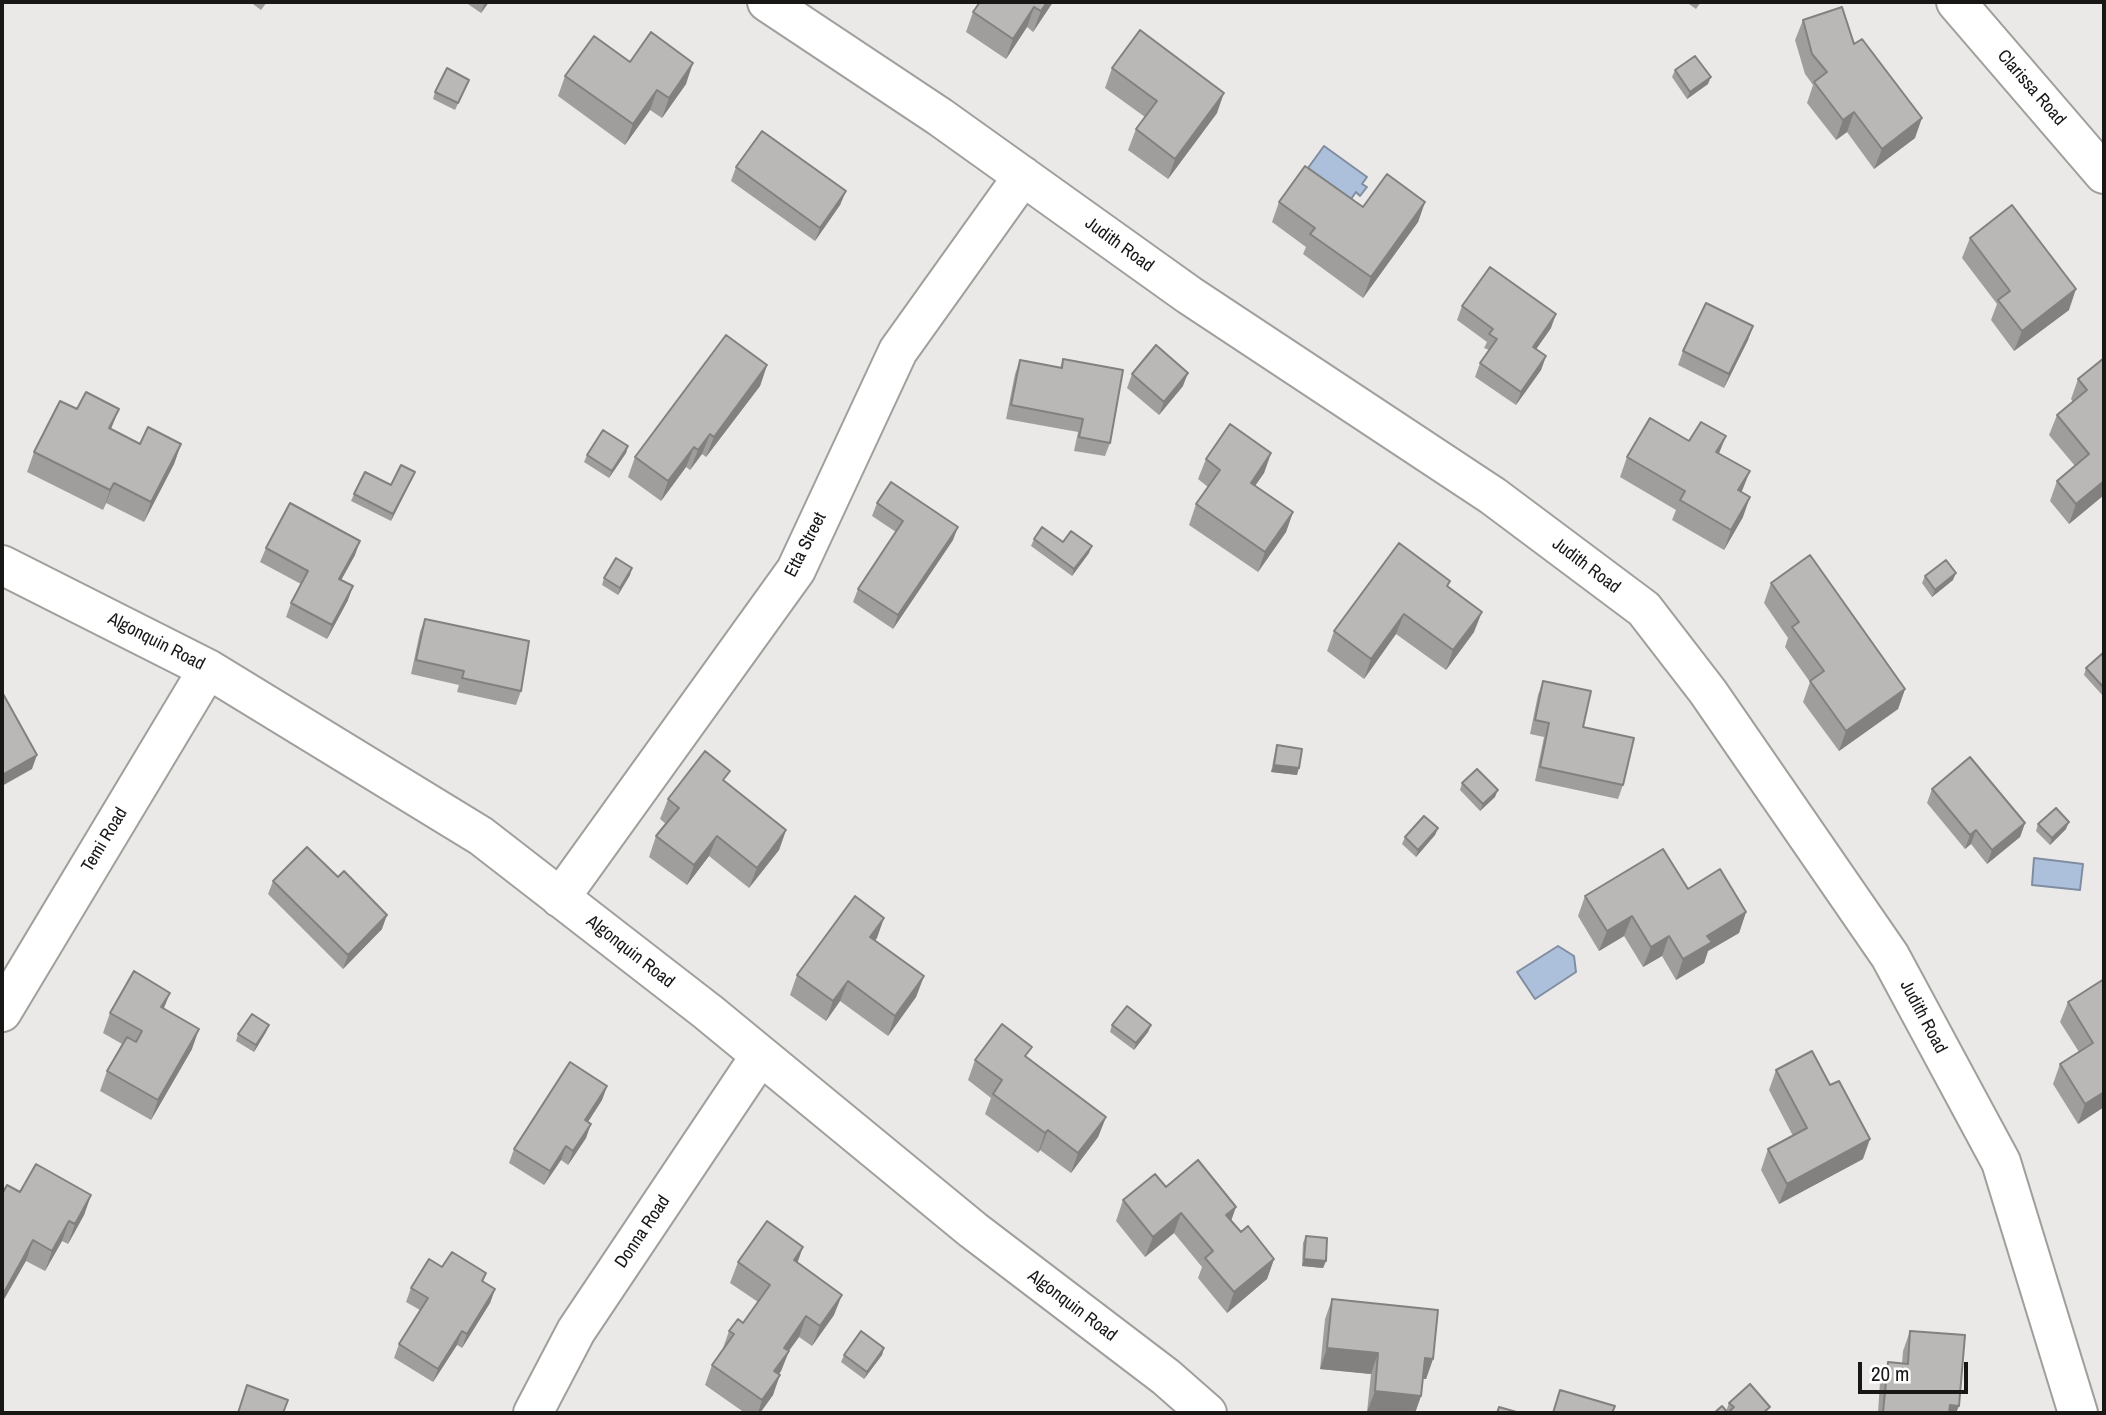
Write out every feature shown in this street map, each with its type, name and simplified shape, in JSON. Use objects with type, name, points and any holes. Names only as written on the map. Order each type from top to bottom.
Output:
[{"type":"street","name":"Judith Road","points":[[767,2],[940,117],[1189,295],[1493,496],[1644,609],[1709,692],[1890,957],[2001,1162],[2078,1413]]},
{"type":"street","name":"Clarissa Road","points":[[1956,2],[2104,174]]},
{"type":"street","name":"Etta Street","points":[[560,898],[796,570],[898,351],[1023,176]]},
{"type":"street","name":"Algonquin Road","points":[[2,565],[208,669],[481,836],[761,1056],[973,1230],[1166,1377],[1207,1413]]},
{"type":"street","name":"Temi Road","points":[[2,1012],[208,669]]},
{"type":"street","name":"Donna Road","points":[[533,1413],[576,1331],[761,1056]]},
{"type":"water","points":[[1324,146],[1367,177],[1362,184],[1367,187],[1360,196],[1356,192],[1351,199],[1308,168]]},
{"type":"water","points":[[2034,858],[2083,864],[2080,890],[2032,885]]},
{"type":"water","points":[[1558,946],[1574,956],[1576,972],[1535,999],[1517,972]]},
{"type":"building","points":[[980,2],[1047,2],[1041,11],[1034,7],[1013,39],[973,12]]},
{"type":"building","points":[[1842,7],[1854,44],[1862,39],[1922,118],[1882,149],[1854,112],[1843,120],[1814,82],[1827,72],[1812,54],[1803,20]]},
{"type":"building","points":[[1140,30],[1224,93],[1175,159],[1136,129],[1157,101],[1112,68]]},
{"type":"building","points":[[651,32],[693,63],[669,98],[657,90],[633,124],[565,76],[594,36],[630,62]]},
{"type":"building","points":[[1695,56],[1711,77],[1690,92],[1675,70]]},
{"type":"building","points":[[447,68],[469,80],[458,103],[435,92]]},
{"type":"building","points":[[762,131],[846,191],[820,228],[736,167]]},
{"type":"building","points":[[1305,166],[1363,207],[1387,174],[1425,202],[1371,277],[1310,234],[1315,228],[1279,202]]},
{"type":"building","points":[[2012,205],[2076,289],[2022,331],[1998,300],[2010,291],[1970,238]]},
{"type":"building","points":[[1490,267],[1556,314],[1533,347],[1546,356],[1521,392],[1480,363],[1497,339],[1489,334],[1493,329],[1462,306]]},
{"type":"building","points":[[1706,303],[1753,326],[1729,374],[1683,351]]},
{"type":"building","points":[[726,335],[767,365],[714,437],[710,434],[698,450],[694,447],[668,481],[635,457]]},
{"type":"building","points":[[1156,345],[1188,373],[1164,402],[1132,374]]},
{"type":"building","points":[[2104,358],[2104,481],[2076,504],[2057,481],[2089,454],[2057,415],[2087,390],[2078,379]]},
{"type":"building","points":[[1063,359],[1123,370],[1110,443],[1079,437],[1083,419],[1011,405],[1020,360],[1062,368]]},
{"type":"building","points":[[86,392],[119,409],[109,428],[140,444],[148,427],[181,444],[151,502],[114,483],[110,490],[34,452],[60,401],[77,409]]},
{"type":"building","points":[[1650,418],[1689,441],[1701,422],[1726,436],[1716,452],[1750,471],[1738,490],[1750,497],[1731,530],[1680,500],[1685,491],[1627,457]]},
{"type":"building","points":[[1230,424],[1271,453],[1251,483],[1293,512],[1265,552],[1196,504],[1220,470],[1206,459]]},
{"type":"building","points":[[603,430],[628,446],[612,471],[587,455]]},
{"type":"building","points":[[401,465],[415,472],[393,514],[354,494],[365,472],[391,485]]},
{"type":"building","points":[[891,482],[958,527],[898,615],[858,589],[903,521],[877,503]]},
{"type":"building","points":[[290,503],[360,541],[339,579],[353,586],[332,625],[291,603],[308,571],[266,548]]},
{"type":"building","points":[[1042,527],[1063,542],[1071,531],[1092,546],[1074,569],[1034,539]]},
{"type":"building","points":[[1399,543],[1450,581],[1447,586],[1482,612],[1453,650],[1404,614],[1371,659],[1334,631]]},
{"type":"building","points":[[1810,555],[1905,689],[1846,731],[1810,681],[1824,671],[1792,627],[1799,622],[1771,583]]},
{"type":"building","points":[[616,558],[632,568],[620,588],[604,578]]},
{"type":"building","points":[[1946,560],[1956,573],[1935,590],[1925,576]]},
{"type":"building","points":[[425,619],[529,641],[521,691],[462,678],[464,671],[416,660]]},
{"type":"building","points":[[2104,652],[2104,688],[2086,668]]},
{"type":"building","points":[[1543,681],[1591,691],[1583,727],[1634,738],[1623,785],[1540,767],[1549,723],[1535,720]]},
{"type":"building","points":[[2,692],[37,755],[2,775]]},
{"type":"building","points":[[1277,745],[1302,749],[1299,768],[1274,765]]},
{"type":"building","points":[[705,751],[730,771],[723,780],[786,830],[757,868],[717,836],[694,865],[656,836],[679,808],[668,799]]},
{"type":"building","points":[[1970,757],[2025,823],[1992,850],[1976,830],[1970,835],[1932,789]]},
{"type":"building","points":[[1477,769],[1498,790],[1483,804],[1462,783]]},
{"type":"building","points":[[2056,808],[2069,822],[2052,838],[2038,824]]},
{"type":"building","points":[[1424,816],[1438,828],[1418,850],[1405,837]]},
{"type":"building","points":[[307,847],[338,877],[344,871],[387,915],[348,955],[273,881]]},
{"type":"building","points":[[1663,849],[1688,889],[1720,869],[1746,912],[1707,936],[1712,942],[1683,959],[1669,936],[1651,947],[1632,916],[1607,931],[1585,896]]},
{"type":"building","points":[[855,896],[884,918],[870,937],[924,976],[895,1016],[848,981],[833,1001],[797,975]]},
{"type":"building","points":[[134,971],[170,993],[161,1007],[199,1029],[158,1100],[107,1071],[127,1037],[136,1042],[142,1031],[110,1013]]},
{"type":"building","points":[[2104,979],[2104,1092],[2085,1104],[2060,1064],[2093,1043],[2068,1002]]},
{"type":"building","points":[[1127,1006],[1151,1025],[1136,1043],[1112,1025]]},
{"type":"building","points":[[252,1014],[269,1025],[256,1045],[238,1034]]},
{"type":"building","points":[[1002,1024],[1032,1047],[1025,1056],[1106,1117],[1078,1153],[1048,1130],[1045,1133],[993,1094],[1002,1080],[975,1060]]},
{"type":"building","points":[[1812,1051],[1830,1085],[1839,1081],[1870,1139],[1787,1184],[1768,1149],[1807,1128],[1776,1070]]},
{"type":"building","points":[[570,1062],[607,1086],[585,1120],[591,1124],[573,1151],[566,1146],[550,1171],[514,1149]]},
{"type":"building","points":[[1198,1160],[1236,1207],[1226,1215],[1241,1232],[1248,1226],[1274,1259],[1234,1292],[1205,1258],[1213,1251],[1181,1213],[1153,1237],[1123,1200],[1155,1174],[1166,1187]]},
{"type":"building","points":[[36,1164],[91,1195],[75,1224],[69,1221],[52,1251],[33,1240],[2,1296],[2,1194],[7,1185],[20,1192]]},
{"type":"building","points":[[767,1221],[803,1247],[794,1260],[842,1295],[820,1326],[806,1316],[784,1348],[789,1351],[774,1371],[780,1375],[762,1400],[712,1365],[734,1334],[729,1331],[738,1319],[743,1323],[770,1285],[738,1262]]},
{"type":"building","points":[[1306,1236],[1327,1238],[1326,1261],[1304,1259]]},
{"type":"building","points":[[452,1252],[486,1273],[482,1281],[495,1289],[467,1334],[462,1331],[438,1369],[399,1344],[428,1298],[411,1288],[429,1259],[442,1267]]},
{"type":"building","points":[[1332,1299],[1438,1310],[1433,1359],[1425,1358],[1421,1396],[1375,1391],[1378,1353],[1327,1348]]},
{"type":"building","points":[[861,1331],[884,1348],[867,1372],[844,1355]]},
{"type":"building","points":[[1910,1331],[1965,1335],[1959,1406],[1950,1405],[1949,1413],[1883,1412],[1888,1362],[1908,1364]]},
{"type":"building","points":[[1750,1384],[1770,1407],[1763,1413],[1728,1413],[1734,1407],[1729,1403]]},
{"type":"building","points":[[247,1385],[288,1400],[283,1413],[238,1413]]},
{"type":"building","points":[[1560,1390],[1615,1406],[1612,1413],[1553,1413]]},
{"type":"building","points":[[1722,1406],[1728,1413],[1714,1413]]},
{"type":"building","points":[[1499,1407],[1520,1413],[1497,1413]]}]
